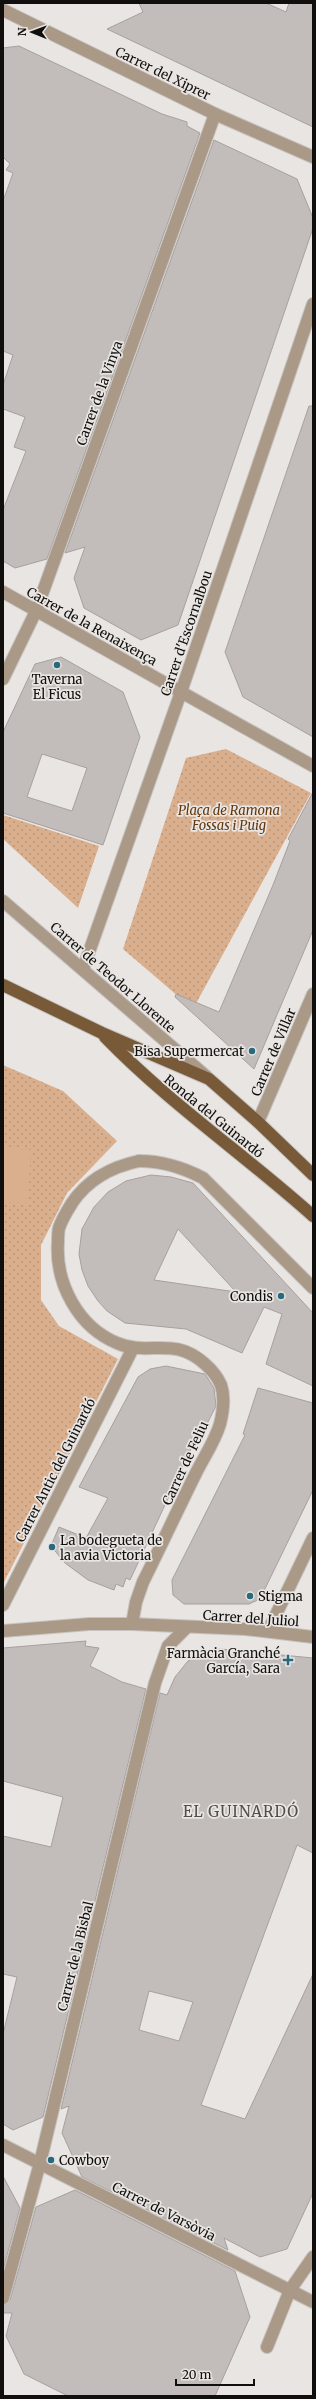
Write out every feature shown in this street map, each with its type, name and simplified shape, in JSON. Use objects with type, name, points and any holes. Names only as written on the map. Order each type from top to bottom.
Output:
[{"type":"main road","name":"Ronda del Guinardó","points":[[3,985],[102,1033],[209,1079]]},
{"type":"main road","name":"Ronda del Guinardó","points":[[102,1033],[153,1085],[240,1153],[313,1216]]},
{"type":"main road","name":"Carrer de Teodor Llorente","points":[[209,1079],[258,1122]]},
{"type":"main road","name":"Ronda del Guinardó","points":[[258,1122],[313,1175]]},
{"type":"street","name":"Carrer del Xiprer","points":[[3,10],[215,114],[313,157]]},
{"type":"street","name":"Carrer de la Vinya","points":[[3,679],[36,611],[215,114]]},
{"type":"street","name":"Carrer d'Escornalbou","points":[[83,969],[181,692],[313,304]]},
{"type":"street","name":"Carrer de la Renaixença","points":[[3,592],[313,766]]},
{"type":"street","name":"Carrer de Teodor Llorente","points":[[3,901],[209,1079]]},
{"type":"street","name":"Carrer de Villar","points":[[258,1122],[313,994]]},
{"type":"street","name":"Carrer de Feliu","points":[[132,1624],[136,1602],[143,1582],[219,1425],[223,1396],[217,1376],[210,1368],[184,1349],[160,1346],[133,1348],[117,1344],[104,1336],[84,1319],[62,1283],[57,1256],[59,1229],[77,1196],[96,1178],[107,1171],[139,1161],[156,1161],[185,1168],[203,1178],[313,1288]]},
{"type":"street","name":"Carrer Antic del Guinardó","points":[[3,1605],[133,1348]]},
{"type":"street","points":[[268,1631],[313,1538]]},
{"type":"street","name":"Carrer del Juliol","points":[[3,1631],[89,1624],[132,1624],[186,1628],[268,1631],[313,1637]]},
{"type":"street","name":"Carrer de la Bisbal","points":[[3,2298],[40,2163],[155,1683],[168,1646],[186,1628]]},
{"type":"street","name":"Carrer de Varsòvia","points":[[3,2144],[313,2302]]},
{"type":"street","points":[[267,2347],[290,2290],[313,2257]]},
{"type":"green space","name":"Plaça de Ramona Fossas i Puig","points":[[226,749],[311,793],[193,1009],[123,949],[186,758]]},
{"type":"green space","points":[[3,815],[99,846],[78,908],[3,839]]},
{"type":"green space","points":[[3,1065],[63,1091],[117,1141],[67,1193],[41,1245],[41,1300],[59,1326],[118,1359],[3,1584]]},
{"type":"green space","points":[[3,1148],[31,1150],[28,1203],[3,1202]]},
{"type":"building","points":[[139,3],[266,3],[286,12],[289,3],[313,3],[313,127],[107,29],[143,12]]},
{"type":"building","points":[[19,46],[162,114],[187,122],[187,126],[200,133],[47,559],[15,568],[3,561],[3,510],[26,451],[14,447],[25,417],[3,409],[3,385],[13,355],[3,351],[3,201],[13,173],[6,170],[10,164],[3,157],[3,48]]},
{"type":"building","points":[[214,140],[297,179],[313,218],[313,228],[178,625],[141,640],[84,608],[74,578],[85,547],[65,553]]},
{"type":"building","points":[[309,406],[313,406],[313,737],[243,697],[225,652]]},
{"type":"building","points":[[61,657],[123,692],[140,737],[103,845],[3,813],[3,732],[35,664]],"holes":[[[42,754],[87,768],[72,811],[27,797]]]},
{"type":"building","points":[[313,792],[313,930],[254,1069],[175,997],[176,994],[219,1012],[273,885],[290,841],[288,839]]},
{"type":"building","points":[[151,1175],[171,1177],[193,1183],[313,1313],[313,1386],[266,1364],[282,1314],[264,1307],[242,1353],[186,1329],[125,1323],[107,1311],[88,1286],[82,1270],[79,1254],[82,1229],[94,1207],[108,1192],[126,1181]],"holes":[[[178,1229],[236,1292],[154,1280]]]},
{"type":"building","points":[[166,1366],[205,1374],[214,1388],[216,1406],[195,1448],[192,1447],[130,1580],[126,1578],[123,1587],[116,1584],[114,1590],[88,1580],[65,1563],[51,1546],[59,1527],[86,1538],[108,1498],[79,1487],[138,1377],[150,1369]]},
{"type":"building","points":[[258,1388],[313,1403],[313,1490],[260,1599],[249,1604],[184,1604],[173,1595],[172,1580],[245,1435],[243,1434]]},
{"type":"building","points":[[86,1641],[85,1646],[99,1648],[90,1666],[122,1682],[146,1689],[43,2117],[13,2130],[3,2124],[3,2034],[17,1977],[3,1974],[3,1836],[51,1847],[63,1797],[3,1781],[3,1648]]},
{"type":"building","points":[[220,1649],[313,1658],[313,1853],[297,1845],[201,2105],[245,2119],[313,1974],[313,2193],[287,2249],[260,2257],[224,2238],[228,2250],[82,2177],[62,2133],[69,2106],[61,2109],[160,1693],[167,1695],[175,1677],[188,1661],[204,1652]],"holes":[[[149,1991],[193,2002],[179,2041],[139,2030]]]},
{"type":"building","points":[[3,2176],[20,2208],[3,2270]]},
{"type":"building","points":[[75,2190],[235,2271],[250,2317],[215,2396],[68,2396],[24,2374],[6,2336],[12,2313],[3,2313],[3,2305],[10,2300],[36,2207]]},
{"type":"place","name":"Taverna El Ficus","points":[[57,665]]},
{"type":"place","name":"Bisa Supermercat","points":[[252,1051]]},
{"type":"place","name":"Condis","points":[[281,1296]]},
{"type":"place","name":"La bodegueta de la avia Victoria","points":[[52,1547]]},
{"type":"place","name":"Stigma","points":[[250,1596]]},
{"type":"place","name":"Farmàcia Granché García, Sara","points":[[288,1660]]},
{"type":"place","name":"Cowboy","points":[[51,2160]]},
{"type":"district","name":"EL GUINARDÓ","points":[[241,1812]]}]
